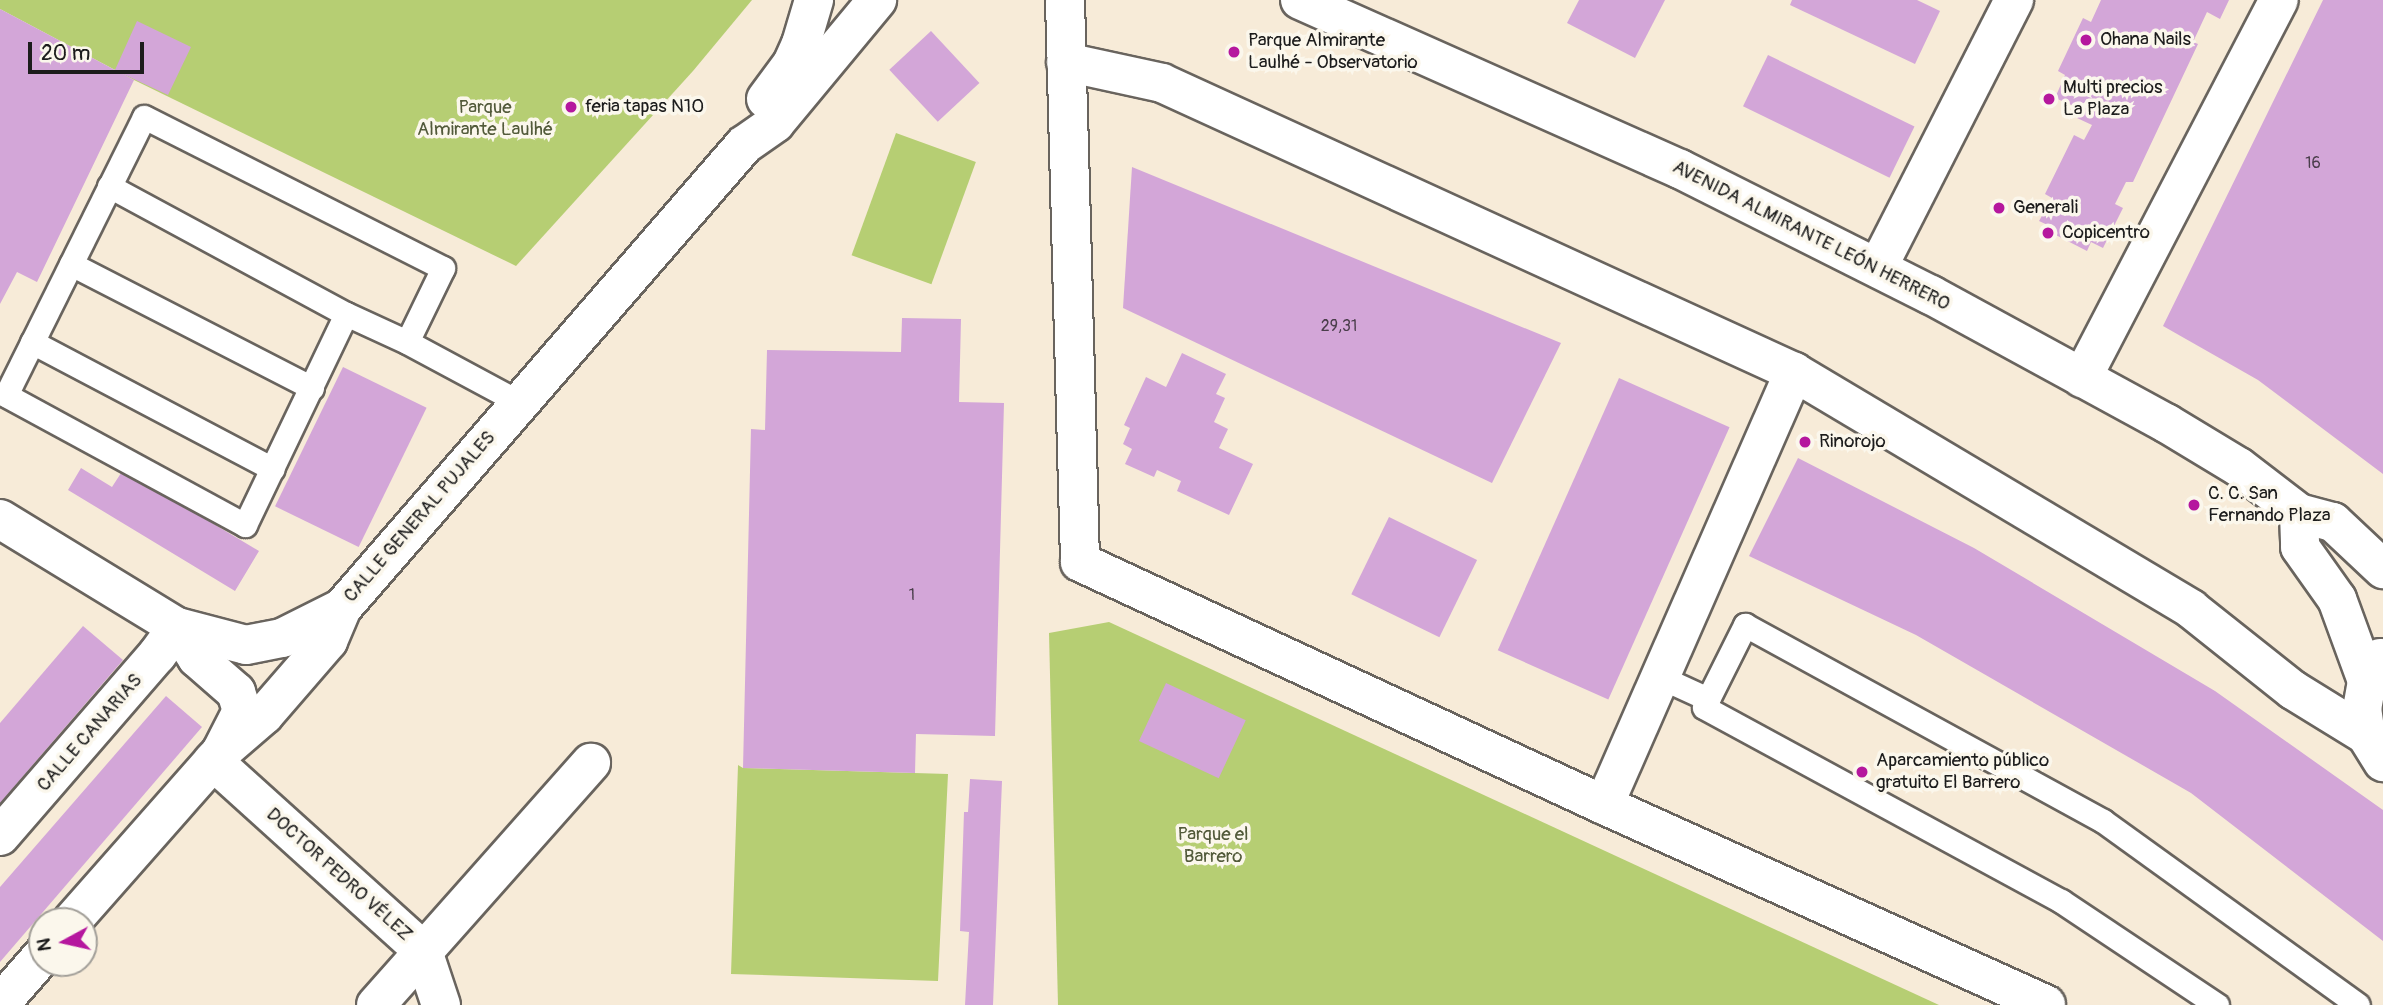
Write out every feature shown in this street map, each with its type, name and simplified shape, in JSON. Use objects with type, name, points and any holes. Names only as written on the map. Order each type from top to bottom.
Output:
[{"type":"street","points":[[744,145],[761,105],[792,64],[814,0]]},
{"type":"street","points":[[744,145],[775,123],[877,0]]},
{"type":"street","points":[[1065,0],[1080,562],[1604,805],[2046,1005]]},
{"type":"street","name":"AVENIDA ALMIRANTE LEÓN HERRERO","points":[[1300,0],[1411,47],[1680,169],[1878,267],[2166,423],[2239,467],[2299,513]]},
{"type":"street","points":[[1878,267],[2014,0]]},
{"type":"street","points":[[2082,378],[2279,0]]},
{"type":"street","points":[[1066,62],[1162,83],[1794,372],[2191,609],[2293,690],[2375,749]]},
{"type":"street","name":"CALLE GENERAL PUJALES","points":[[84,907],[217,756],[264,715],[328,641],[342,608],[744,145]]},
{"type":"street","points":[[1604,805],[1794,372]]},
{"type":"street","points":[[2375,749],[2362,708],[2375,668],[2337,599],[2300,547],[2299,513],[2333,522],[2383,569]]},
{"type":"street","points":[[0,519],[177,627],[246,645],[282,638],[342,608]]},
{"type":"street","points":[[177,627],[197,658],[236,692],[242,711],[217,756]]},
{"type":"street","name":"CALLE CANARIAS","points":[[0,836],[157,655],[177,627]]},
{"type":"street","name":"DOCTOR PEDRO VÉLEZ","points":[[217,756],[422,951],[440,1005]]},
{"type":"street","points":[[376,1005],[591,763]]},
{"type":"street","points":[[0,1004],[28,972]]},
{"type":"lane","points":[[346,314],[245,525],[3,401],[144,117],[443,268],[407,342]]},
{"type":"lane","points":[[109,186],[346,314],[407,342],[519,402]]},
{"type":"lane","points":[[71,264],[312,388]]},
{"type":"lane","points":[[32,342],[273,470]]},
{"type":"lane","points":[[2217,1005],[2061,901],[1704,706],[1745,625],[2103,821],[2358,1005]]},
{"type":"lane","points":[[1660,677],[1708,699]]},
{"type":"green space","name":"Parque Almirante Laulhé","points":[[0,0],[752,0],[693,71],[516,266],[134,80],[0,9]]},
{"type":"green space","points":[[896,133],[976,162],[931,284],[852,255]]},
{"type":"green space","name":"Parque el Barrero","points":[[1109,622],[1939,1005],[1058,1005],[1049,633]]},
{"type":"green space","points":[[738,765],[743,768],[948,774],[938,981],[731,974]]},
{"type":"building","points":[[1579,0],[1665,0],[1635,58],[1567,23]]},
{"type":"building","points":[[1792,0],[1917,0],[1940,11],[1915,64],[1790,5]]},
{"type":"building","points":[[2101,0],[2229,0],[2220,19],[2207,12],[2193,42],[2198,44],[2133,182],[2126,182],[2115,204],[2123,208],[2103,248],[2091,242],[2087,251],[2050,232],[2052,227],[2039,221],[2052,198],[2045,194],[2074,135],[2084,140],[2092,125],[2077,118],[2081,109],[2055,98],[2065,75],[2058,71],[2083,18],[2091,22]]},
{"type":"building","points":[[2323,0],[2383,0],[2383,474],[2258,380],[2163,326]]},
{"type":"building","points":[[0,9],[115,70],[137,21],[191,47],[168,95],[123,74],[134,80],[37,282],[17,272],[0,304]]},
{"type":"building","points":[[931,31],[979,83],[938,122],[889,70]]},
{"type":"building","points":[[1768,55],[1915,126],[1890,178],[1743,106]]},
{"type":"building","points":[[1132,167],[1561,343],[1492,483],[1123,308]]},
{"type":"building","points":[[902,318],[961,319],[959,402],[1004,403],[995,736],[916,734],[915,773],[743,768],[751,429],[765,430],[767,350],[901,352]]},
{"type":"building","points":[[1182,353],[1226,374],[1216,394],[1225,398],[1214,422],[1228,429],[1219,448],[1253,464],[1229,515],[1177,491],[1181,481],[1157,470],[1154,477],[1125,464],[1132,449],[1123,444],[1130,428],[1124,425],[1146,377],[1166,387]]},
{"type":"building","points":[[343,367],[427,408],[359,547],[275,506]]},
{"type":"building","points":[[1619,378],[1730,427],[1608,699],[1498,650]]},
{"type":"building","points":[[1798,458],[1974,548],[2215,691],[2383,810],[2383,941],[2191,793],[1916,635],[1749,556]]},
{"type":"building","points":[[81,468],[112,487],[123,470],[259,551],[235,591],[68,490]]},
{"type":"building","points":[[1389,517],[1477,560],[1439,637],[1351,594]]},
{"type":"building","points":[[83,626],[123,660],[0,803],[0,723]]},
{"type":"building","points":[[1166,683],[1246,720],[1219,778],[1139,741]]},
{"type":"building","points":[[166,696],[202,727],[47,907],[28,907],[28,929],[0,962],[0,887]]},
{"type":"building","points":[[970,779],[1002,781],[993,1005],[965,1005],[969,932],[960,931],[964,812],[968,812]]},
{"type":"place","name":"Ohana Nails","points":[[2086,40]]},
{"type":"place","name":"Parque Almirante Laulhé - Observatorio","points":[[1234,52]]},
{"type":"place","name":"Multi precios La Plaza","points":[[2049,99]]},
{"type":"place","name":"feria tapas N10","points":[[571,107]]},
{"type":"place","name":"Generali","points":[[1999,208]]},
{"type":"place","name":"Copicentro","points":[[2048,233]]},
{"type":"place","name":"Rinorojo","points":[[1805,442]]},
{"type":"place","name":"C. C. San Fernando Plaza","points":[[2194,505]]},
{"type":"place","name":"Aparcamiento público gratuito El Barrero","points":[[1862,772]]}]
